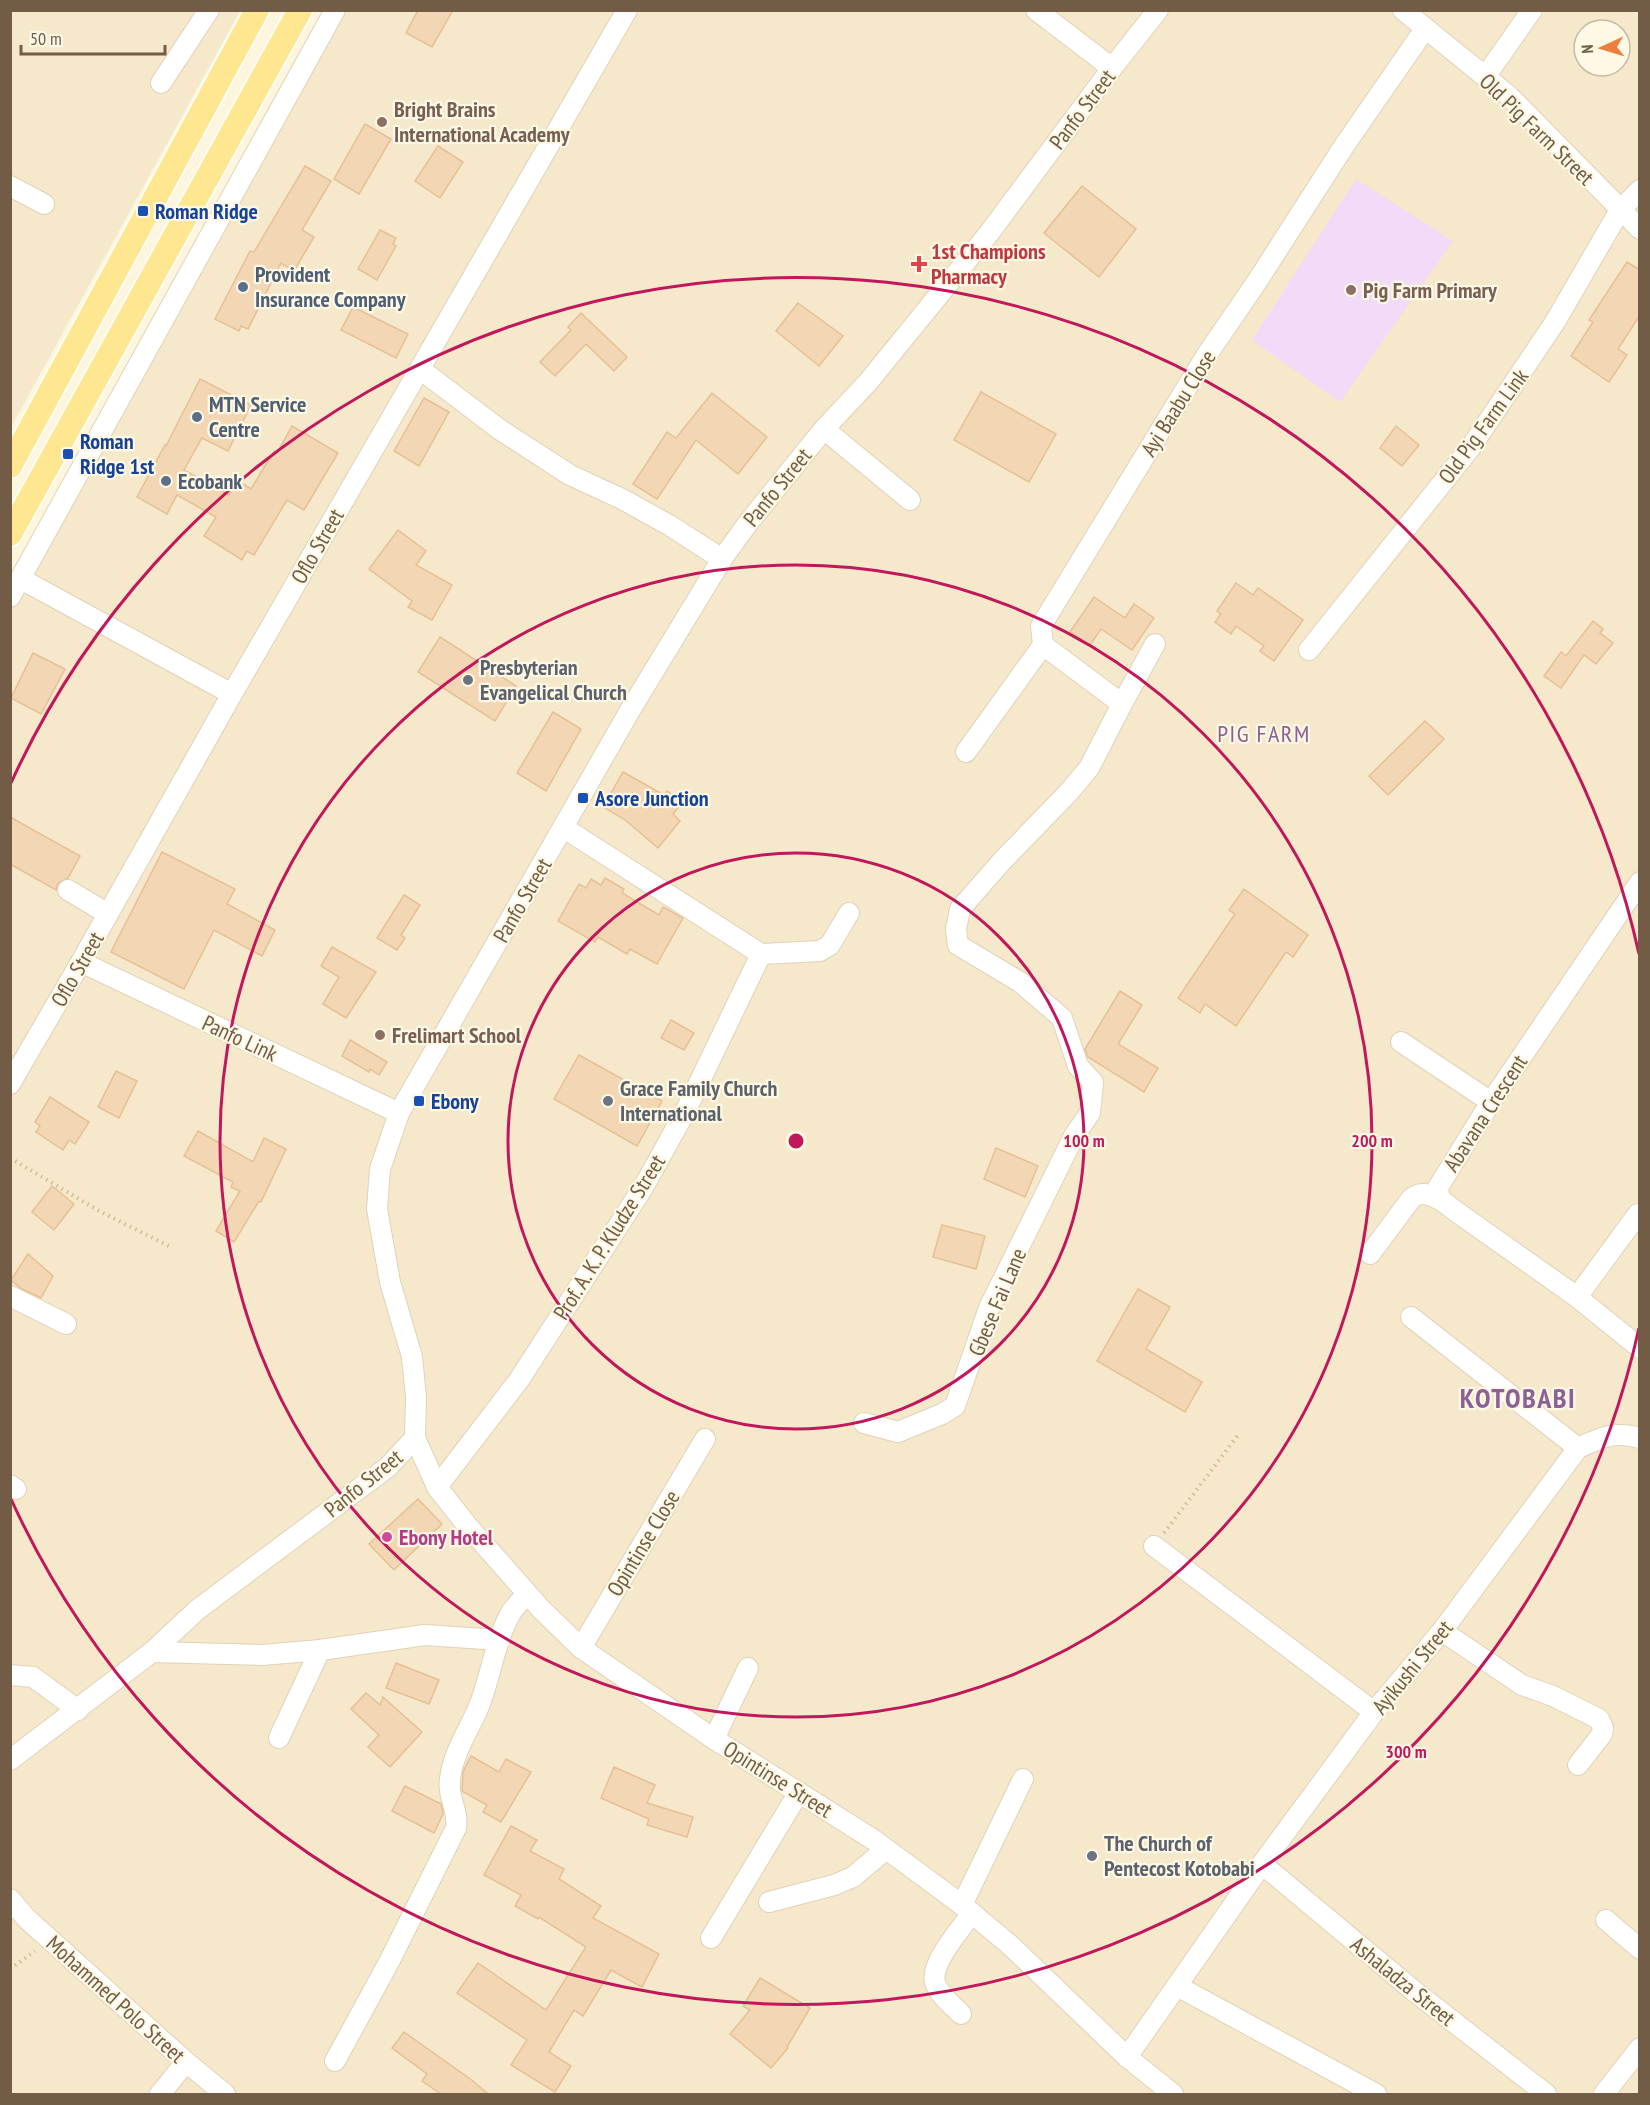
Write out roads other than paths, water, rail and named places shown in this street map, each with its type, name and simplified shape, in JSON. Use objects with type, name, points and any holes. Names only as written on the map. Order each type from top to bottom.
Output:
[{"type":"main road","points":[[10,466],[257,10]]},
{"type":"main road","points":[[10,534],[300,10]]},
{"type":"street","points":[[161,84],[209,10]]},
{"type":"street","points":[[10,597],[335,10]]},
{"type":"street","name":"Oflo Street","points":[[10,1084],[627,10]]},
{"type":"street","points":[[1036,10],[1112,68]]},
{"type":"street","name":"Panfo Street","points":[[10,1760],[152,1652],[197,1610],[388,1467],[415,1438],[416,1397],[412,1357],[390,1282],[377,1209],[380,1169],[399,1113],[632,707],[722,559],[824,429],[869,381],[990,232],[1158,10]]},
{"type":"street","name":"Old Pig Farm Street","points":[[1403,10],[1509,96],[1640,230]]},
{"type":"street","points":[[1485,77],[1532,10]]},
{"type":"street","name":"Ayi Baabu Close","points":[[1043,645],[1041,626],[1206,356],[1368,110],[1425,29]]},
{"type":"street","points":[[10,186],[44,204]]},
{"type":"street","name":"Old Pig Farm Link","points":[[1309,650],[1471,447],[1556,322],[1620,210],[1640,190]]},
{"type":"street","points":[[420,369],[500,429],[570,475],[622,499],[722,559]]},
{"type":"street","points":[[824,429],[910,500]]},
{"type":"street","points":[[21,579],[232,694]]},
{"type":"street","points":[[966,752],[1043,645],[1122,704],[1155,644]]},
{"type":"street","name":"Gbese Fai Lane","points":[[864,1423],[898,1432],[942,1414],[954,1406],[959,1398],[989,1308],[1074,1136],[1090,1113],[1093,1082],[1078,1066],[1062,1018],[1020,982],[958,945],[956,929],[960,909],[971,895],[1089,768],[1122,704]]},
{"type":"street","points":[[564,828],[761,954],[820,951],[830,945],[849,913]]},
{"type":"street","name":"Abavana Crescent","points":[[1640,882],[1491,1102],[1437,1189],[1441,1200],[1577,1297],[1640,1348]]},
{"type":"street","points":[[68,890],[108,914]]},
{"type":"street","name":"Prof. A. K. P. Kludze Street","points":[[437,1487],[519,1380],[644,1186],[685,1112],[761,954]]},
{"type":"street","name":"Panfo Link","points":[[81,962],[399,1113]]},
{"type":"street","points":[[1401,1042],[1491,1102]]},
{"type":"street","points":[[1370,1254],[1416,1194],[1423,1193],[1441,1200]]},
{"type":"street","points":[[1577,1297],[1638,1214]]},
{"type":"street","points":[[10,1296],[66,1324]]},
{"type":"street","points":[[1411,1317],[1578,1448],[1612,1434],[1640,1438]]},
{"type":"street","name":"Opintinse Street","points":[[415,1438],[437,1487],[466,1524],[527,1594],[581,1648],[714,1739],[886,1850],[967,1909],[1010,1945],[1127,2057],[1173,2094]]},
{"type":"street","name":"Opintinse Close","points":[[581,1648],[705,1439]]},
{"type":"street","name":"Ayikushi Street","points":[[1127,2057],[1262,1864],[1374,1712],[1442,1631],[1578,1448]]},
{"type":"street","points":[[1154,1546],[1374,1712]]},
{"type":"street","points":[[335,2061],[389,1962],[456,1828],[456,1816],[449,1789],[451,1773],[463,1738],[477,1710],[511,1613],[527,1594]]},
{"type":"street","points":[[1442,1631],[1521,1684],[1553,1696],[1599,1719],[1603,1728],[1602,1734],[1578,1765]]},
{"type":"street","points":[[152,1652],[262,1655],[320,1650],[425,1635],[500,1640]]},
{"type":"street","points":[[279,1738],[320,1650]]},
{"type":"street","points":[[714,1739],[748,1668]]},
{"type":"street","points":[[10,1675],[33,1677],[78,1710]]},
{"type":"street","points":[[961,2014],[940,1993],[934,1981],[935,1968],[967,1909],[1023,1779]]},
{"type":"street","points":[[711,1938],[799,1792]]},
{"type":"street","points":[[769,1902],[834,1885],[853,1877],[886,1850]]},
{"type":"street","name":"Ashaladza Street","points":[[1262,1864],[1414,1991],[1546,2094]]},
{"type":"street","name":"Mohammed Polo Street","points":[[10,1899],[26,1918],[186,2062],[225,2094]]},
{"type":"street","points":[[1606,1920],[1640,1948]]},
{"type":"street","points":[[1177,1986],[1376,2094]]},
{"type":"street","points":[[1604,2094],[1640,2048]]},
{"type":"street","points":[[160,2094],[186,2062]]},
{"type":"place","name":"Bright Brains International Academy","points":[[382,122]]},
{"type":"place","name":"Roman Ridge","points":[[143,211]]},
{"type":"place","name":"1st Champions Pharmacy","points":[[919,264]]},
{"type":"place","name":"Provident Insurance Company","points":[[243,287]]},
{"type":"place","name":"Pig Farm Primary","points":[[1351,290]]},
{"type":"place","name":"MTN Service Centre","points":[[197,417]]},
{"type":"place","name":"Roman Ridge 1st","points":[[68,454]]},
{"type":"place","name":"Ecobank","points":[[166,481]]},
{"type":"place","name":"Presbyterian Evangelical Church","points":[[468,680]]},
{"type":"place","name":"Asore Junction","points":[[583,798]]},
{"type":"place","name":"Frelimart School","points":[[380,1035]]},
{"type":"place","name":"Ebony","points":[[419,1101]]},
{"type":"place","name":"Grace Family Church International","points":[[608,1101]]},
{"type":"place","name":"Ebony Hotel","points":[[387,1537]]},
{"type":"place","name":"The Church of Pentecost Kotobabi","points":[[1092,1856]]},
{"type":"district","name":"PIG FARM","points":[[1264,734]]},
{"type":"district","name":"KOTOBABI","points":[[1518,1398]]}]
